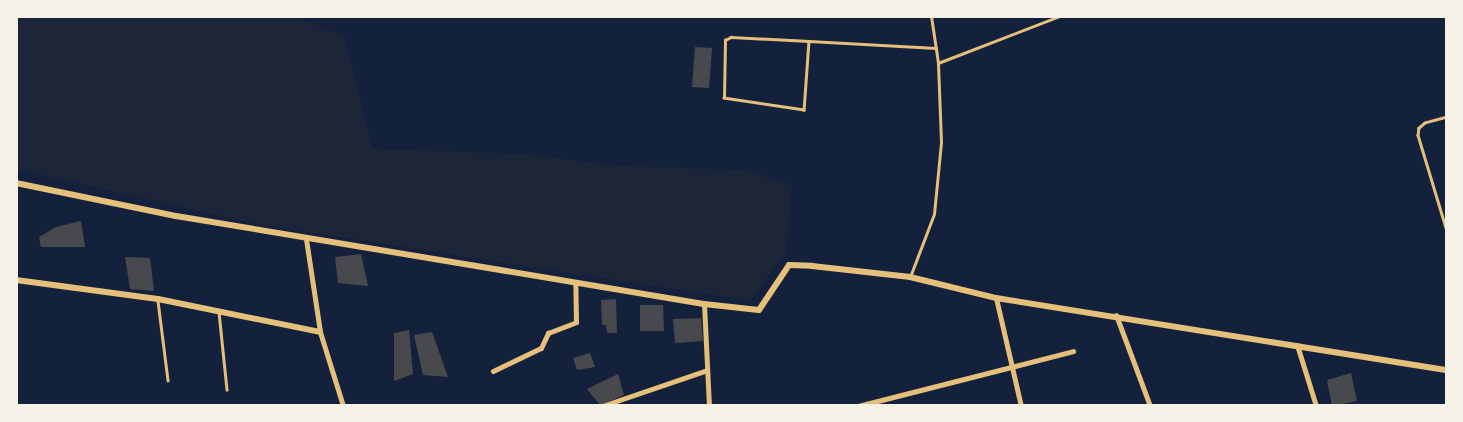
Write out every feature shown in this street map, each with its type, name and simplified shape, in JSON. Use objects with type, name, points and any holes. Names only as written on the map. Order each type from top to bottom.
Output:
[{"type":"street","points":[[16,183],[306,239],[704,304],[759,310],[789,265],[910,277],[996,298],[1297,344],[1447,370]]},
{"type":"street","points":[[306,239],[320,332],[344,406]]},
{"type":"street","points":[[16,280],[158,299],[320,332]]},
{"type":"street","points":[[493,371],[541,348],[548,333],[576,322],[575,283]]},
{"type":"street","points":[[996,298],[1021,406]]},
{"type":"street","points":[[704,304],[709,406]]},
{"type":"street","points":[[1115,315],[1150,406]]},
{"type":"street","points":[[1297,344],[1316,406]]},
{"type":"street","points":[[858,406],[1073,351]]},
{"type":"street","points":[[602,406],[707,370]]},
{"type":"lane","points":[[910,277],[934,214],[941,142],[938,63],[932,16]]},
{"type":"lane","points":[[938,63],[1060,16]]},
{"type":"lane","points":[[809,41],[804,110],[724,98],[725,40],[731,37],[809,41],[936,48]]},
{"type":"lane","points":[[1447,116],[1425,123],[1419,128],[1418,135],[1447,231]]},
{"type":"lane","points":[[158,299],[168,380]]},
{"type":"lane","points":[[219,311],[227,390]]},
{"type":"shaded area","points":[[16,16],[295,16],[345,37],[373,149],[523,154],[619,166],[746,170],[792,186],[786,252],[750,301],[256,224],[16,169]]},
{"type":"building","points":[[695,47],[712,48],[709,88],[692,87]]},
{"type":"building","points":[[81,221],[85,247],[41,247],[39,237],[56,227]]},
{"type":"building","points":[[361,254],[368,286],[338,283],[335,257]]},
{"type":"building","points":[[125,257],[150,258],[154,291],[130,289]]},
{"type":"building","points":[[616,299],[617,333],[607,333],[606,325],[602,325],[601,300]]},
{"type":"building","points":[[640,305],[663,305],[664,331],[640,331]]},
{"type":"building","points":[[701,318],[703,341],[675,343],[673,319]]},
{"type":"building","points":[[409,330],[413,374],[394,381],[394,333]]},
{"type":"building","points":[[432,332],[448,377],[423,375],[414,335]]},
{"type":"building","points":[[590,353],[595,367],[577,370],[573,358]]},
{"type":"building","points":[[1351,373],[1357,401],[1332,406],[1327,380]]},
{"type":"building","points":[[618,374],[624,395],[600,405],[587,389]]}]
